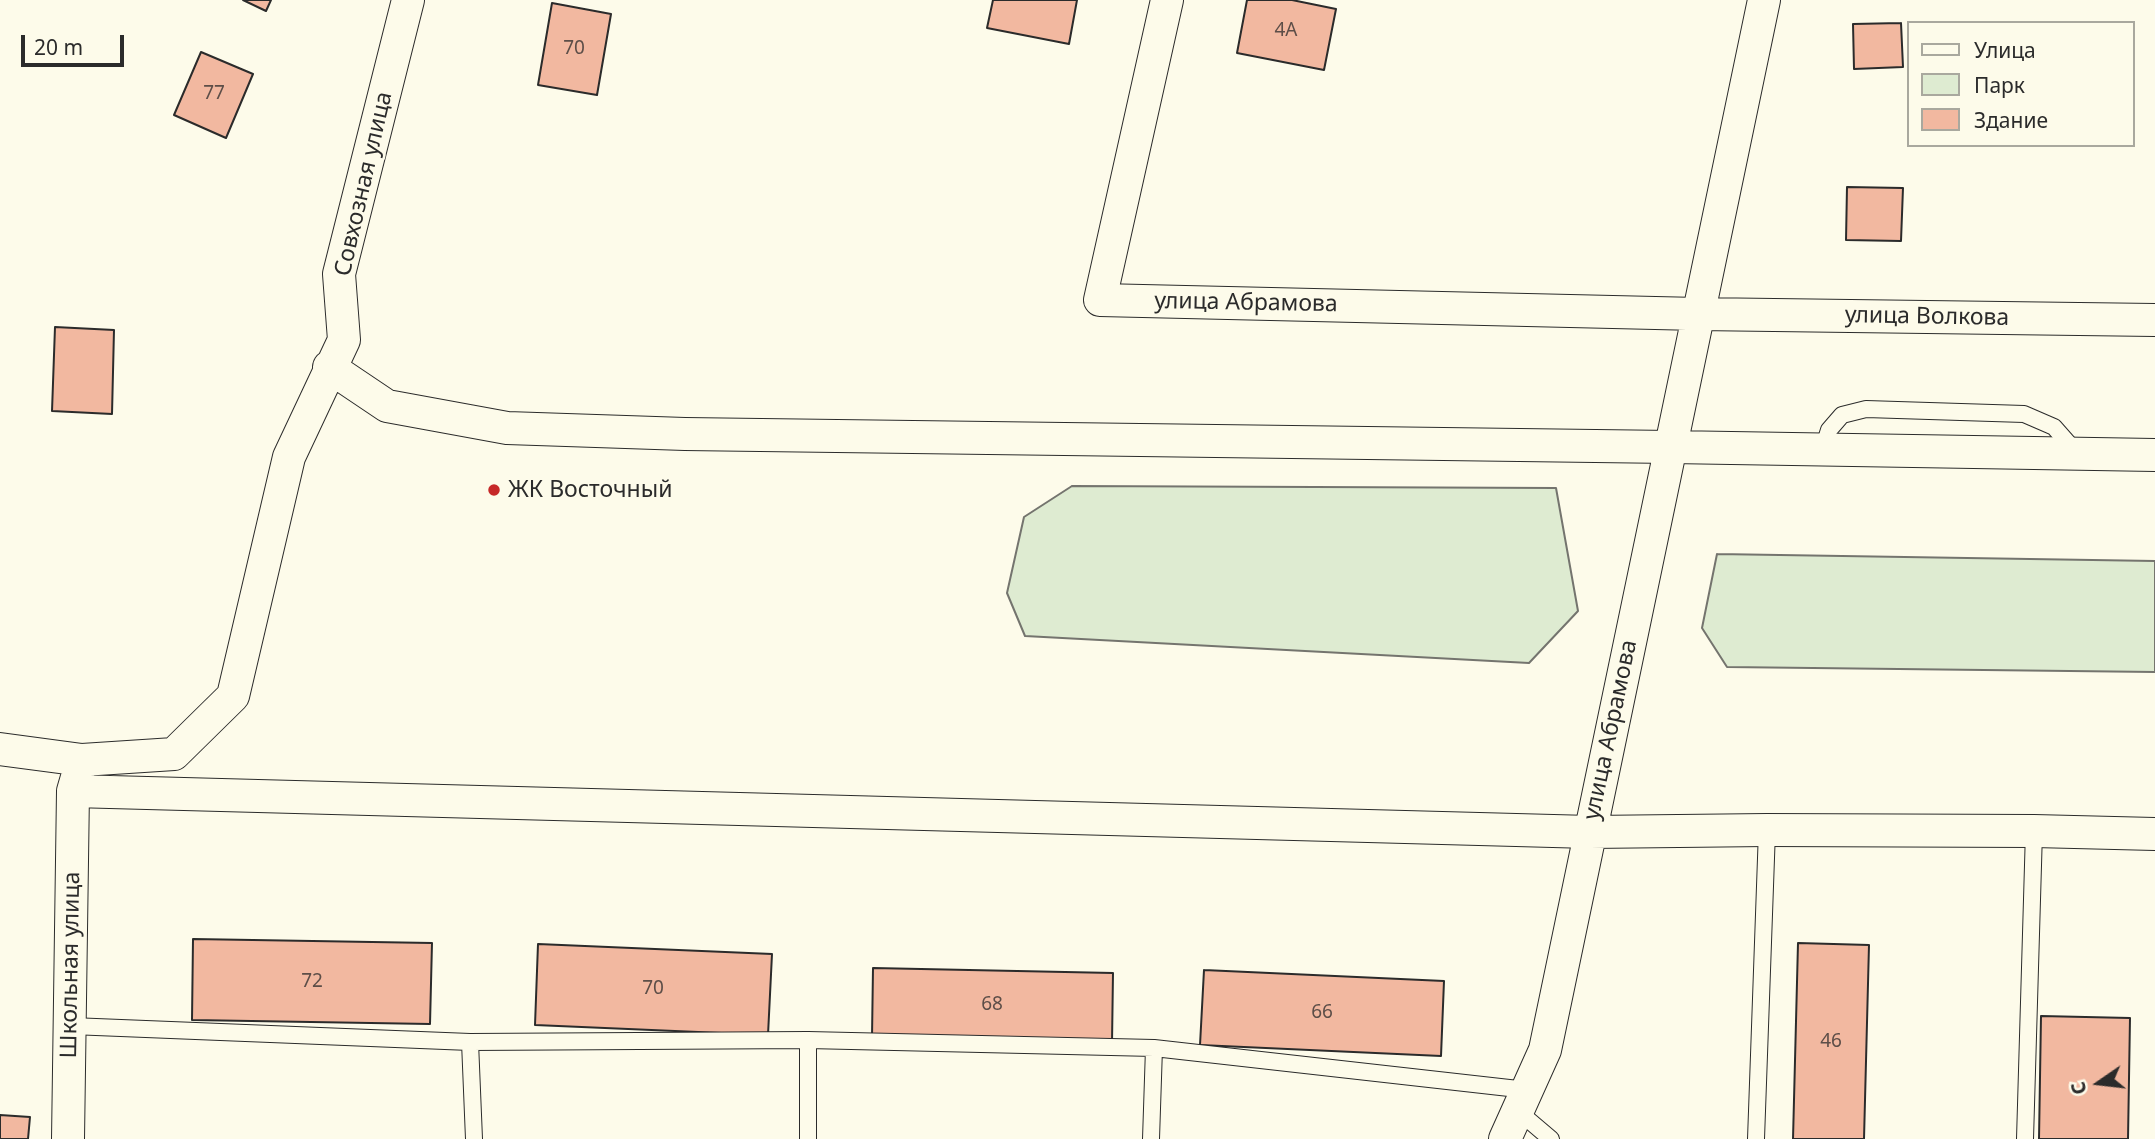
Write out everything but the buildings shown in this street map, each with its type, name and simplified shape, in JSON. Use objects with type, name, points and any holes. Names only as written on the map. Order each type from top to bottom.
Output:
[{"type":"street","name":"Совхозная улица","points":[[0,749],[82,760],[174,754],[233,696],[289,457],[344,340],[339,274],[408,0]]},
{"type":"street","name":"улица Абрамова","points":[[1167,0],[1100,300],[1698,314]]},
{"type":"street","name":"улица Абрамова","points":[[1505,1139],[1545,1050],[1764,0]]},
{"type":"street","name":"улица Волкова","points":[[1698,314],[2155,320]]},
{"type":"street","points":[[329,367],[387,406],[508,428],[685,434],[2155,455]]},
{"type":"street","name":"Школьная улица","points":[[68,1139],[74,791],[82,760]]},
{"type":"street","points":[[74,791],[1590,832],[1767,830],[2155,834]]},
{"type":"lane","points":[[1756,1139],[1767,830]]},
{"type":"lane","points":[[2025,1139],[2034,831]]},
{"type":"lane","points":[[71,1027],[470,1042],[808,1040],[1154,1048],[1522,1100],[1551,1139]]},
{"type":"lane","points":[[808,1040],[808,1139]]},
{"type":"lane","points":[[470,1042],[474,1139]]},
{"type":"lane","points":[[1151,1139],[1154,1048]]},
{"type":"green space","points":[[1072,486],[1556,488],[1578,611],[1529,663],[1025,636],[1007,593],[1024,517]]},
{"type":"green space","points":[[1717,554],[2155,561],[2155,672],[1727,667],[1702,628]]},
{"type":"place","name":"ЖК Восточный","points":[[494,490]]}]
